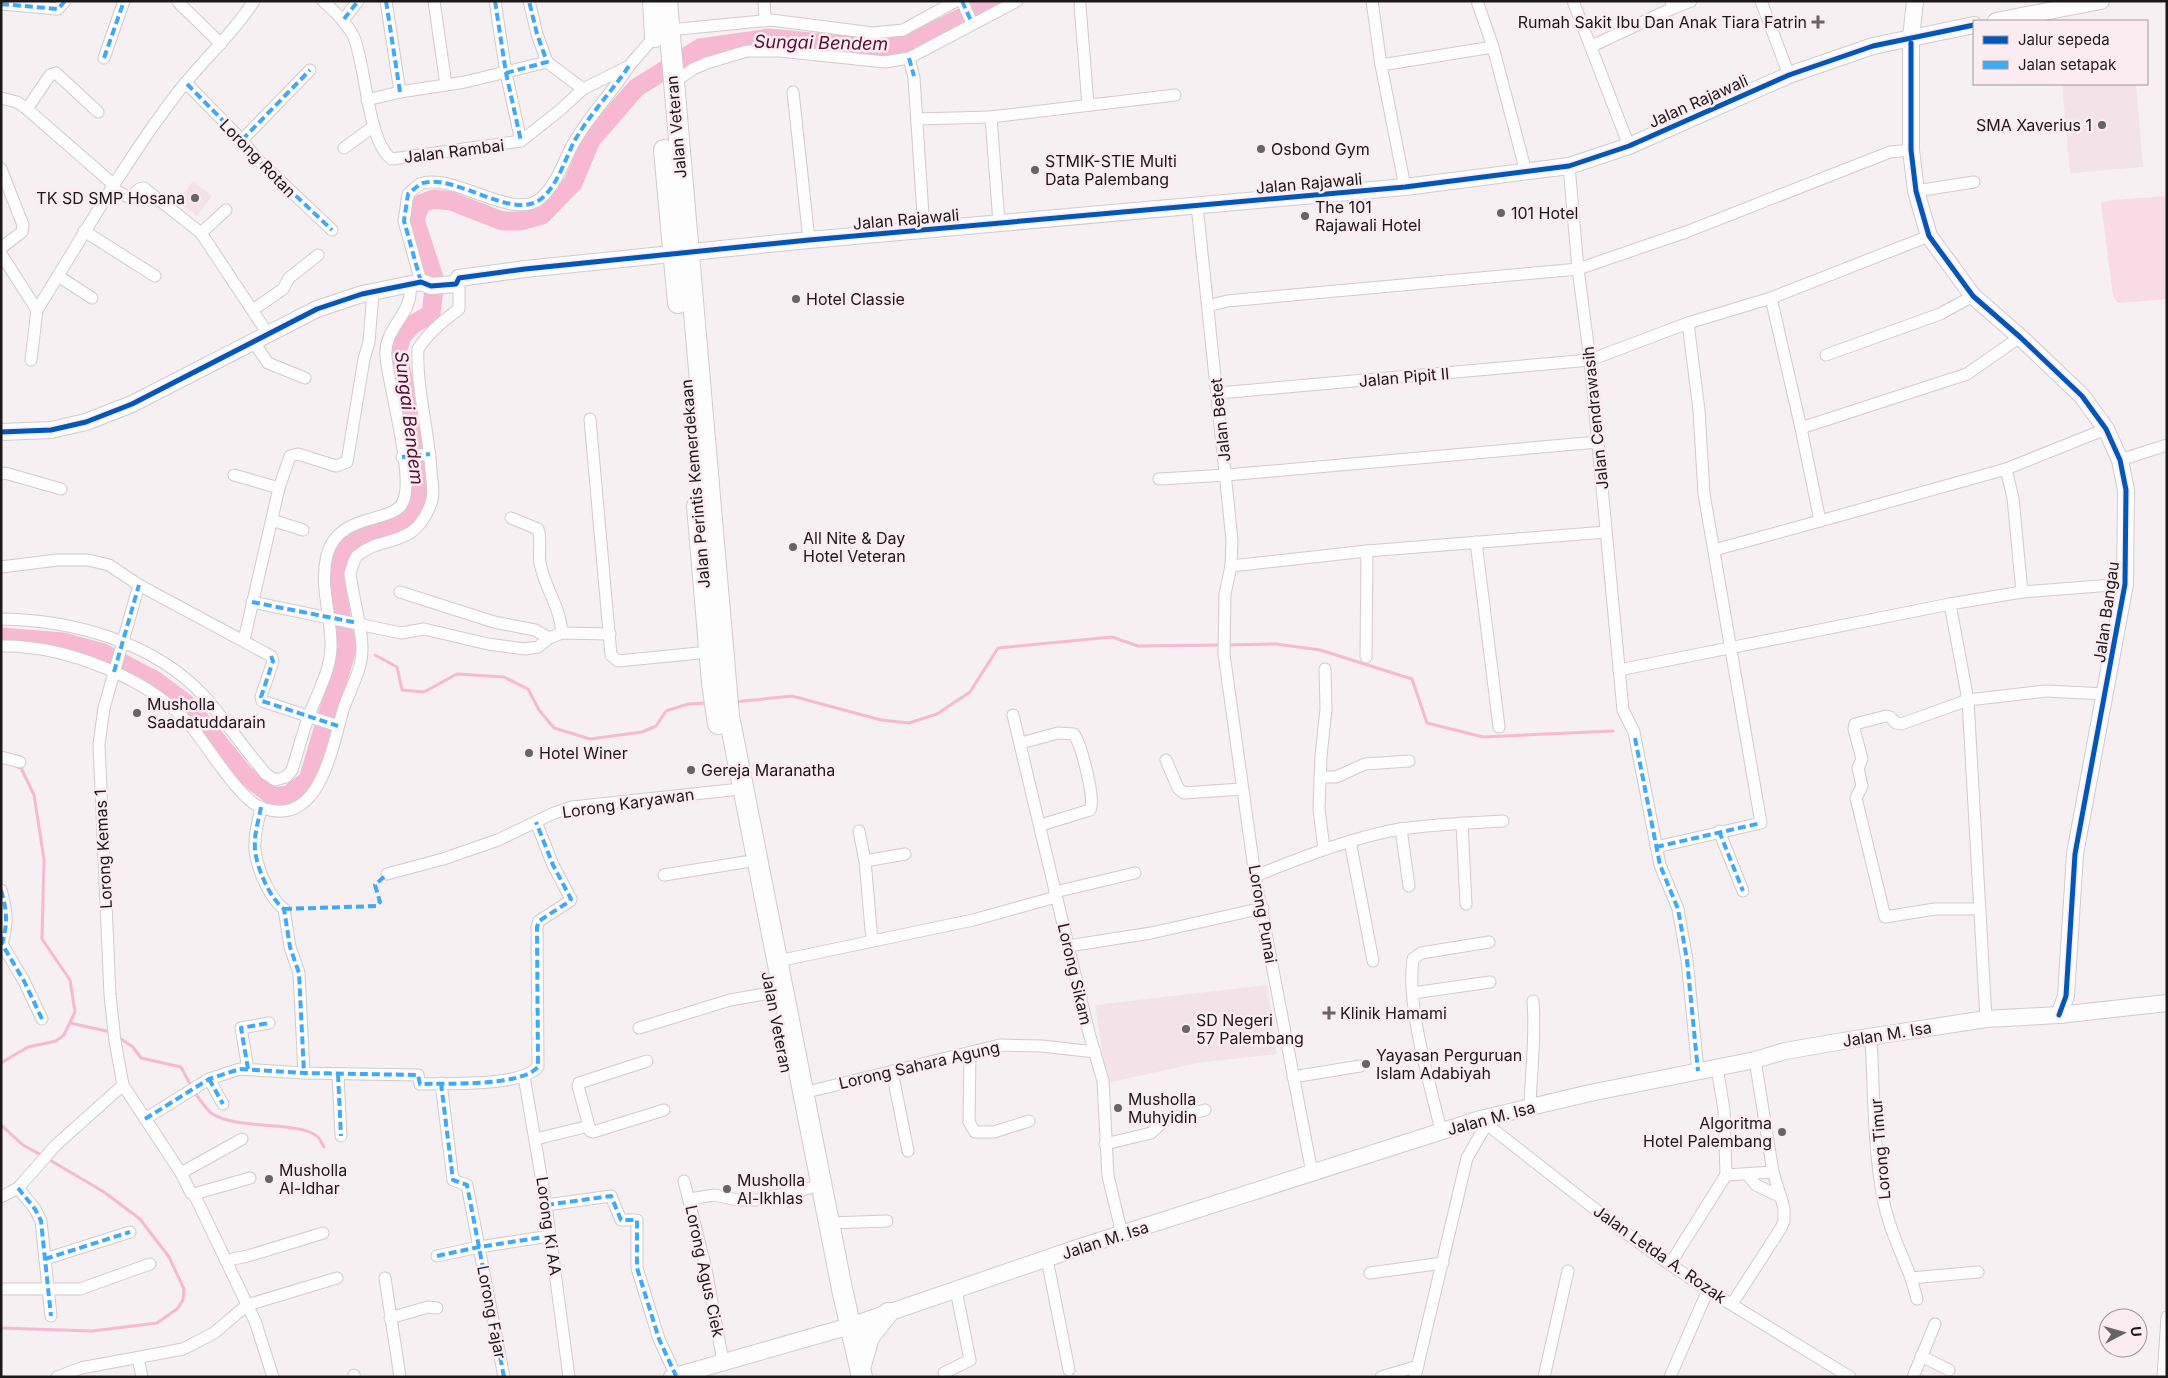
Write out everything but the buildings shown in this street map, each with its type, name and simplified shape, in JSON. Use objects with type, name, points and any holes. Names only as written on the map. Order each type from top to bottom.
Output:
[{"type":"highway","name":"Jalan Veteran","points":[[653,1],[662,38],[668,81],[682,254]]},
{"type":"highway","name":"Jalan Veteran","points":[[662,38],[667,1]]},
{"type":"highway","name":"Jalan Perintis Kemerdekaan","points":[[682,254],[722,715]]},
{"type":"highway","name":"Jalan Veteran","points":[[722,715],[731,790],[771,993],[810,1188],[844,1328]]},
{"type":"highway","name":"Jalan Veteran","points":[[722,715],[778,961],[829,1224],[844,1328]]},
{"type":"highway","points":[[857,1374],[869,1337],[888,1313]]},
{"type":"highway","points":[[844,1328],[857,1374]]},
{"type":"street","points":[[1,4],[58,9],[65,1]]},
{"type":"street","points":[[104,58],[124,1]]},
{"type":"street","name":"Jalan Rambai","points":[[323,1],[344,19],[356,46],[374,126],[386,153],[392,158],[521,141],[583,89],[629,66],[662,38]]},
{"type":"street","points":[[344,19],[358,1]]},
{"type":"street","points":[[386,1],[400,92]]},
{"type":"street","points":[[434,1],[446,85]]},
{"type":"street","points":[[495,1],[506,73],[521,141]]},
{"type":"street","points":[[529,1],[537,34],[547,62],[583,89]]},
{"type":"street","points":[[764,1],[765,20]]},
{"type":"street","points":[[662,38],[765,20],[873,33],[902,30],[956,1]]},
{"type":"street","points":[[962,1],[971,21]]},
{"type":"street","points":[[668,81],[708,62],[747,51],[780,51],[885,62],[908,58],[971,21],[1017,1]]},
{"type":"street","points":[[1372,1],[1381,66],[1405,186]]},
{"type":"street","points":[[1477,1],[1493,46],[1526,172]]},
{"type":"street","points":[[1573,1],[1630,146]]},
{"type":"street","points":[[1592,46],[1672,5],[1691,1]]},
{"type":"street","points":[[1761,1],[1789,75]]},
{"type":"street","name":"Jalan Bangau","points":[[1915,1],[1916,39],[1911,150],[1916,191],[1929,236],[1973,296],[2020,337],[2082,396],[2106,429],[2120,460],[2126,490],[2125,584],[2075,854],[2066,996],[2059,1015]]},
{"type":"street","points":[[2001,20],[2101,1]]},
{"type":"street","points":[[178,2],[221,44]]},
{"type":"street","points":[[31,360],[37,310],[84,231],[112,186],[186,84],[221,44],[248,4]]},
{"type":"street","points":[[1080,5],[1088,105]]},
{"type":"street","name":"Jalan Rajawali","points":[[1,432],[51,430],[86,422],[132,404],[317,309],[373,292],[421,284],[458,281],[526,269],[809,240],[1405,186],[1569,166],[1630,146],[1789,75],[1855,54],[1875,52],[1916,39],[1973,25]]},
{"type":"street","points":[[1381,66],[1493,46]]},
{"type":"street","points":[[908,58],[914,76],[924,230]]},
{"type":"street","points":[[367,100],[400,92],[506,73],[547,62]]},
{"type":"street","points":[[1,619],[44,622],[83,629],[165,665],[203,696],[250,755],[275,780],[286,777],[292,770],[314,717],[328,670],[334,619],[325,598],[323,575],[331,541],[337,534],[354,525],[394,511],[402,506],[406,488],[405,457],[386,357],[386,346],[388,336],[421,284],[404,221],[408,194],[421,183],[434,181],[452,184],[506,202],[522,205],[540,199],[558,176],[576,139],[629,66]]},
{"type":"street","points":[[242,140],[310,70]]},
{"type":"street","points":[[27,109],[50,75],[56,74],[98,112]]},
{"type":"street","name":"Lorong Rotan","points":[[186,84],[242,140],[264,166],[332,230]]},
{"type":"street","points":[[792,92],[809,240]]},
{"type":"street","points":[[917,120],[991,117],[1176,95]]},
{"type":"street","points":[[1,98],[13,100],[27,109],[112,186],[130,198],[139,189],[144,188],[201,233],[253,310],[268,363],[305,378]]},
{"type":"street","points":[[991,117],[999,223]]},
{"type":"street","points":[[344,148],[374,126]]},
{"type":"street","points":[[1208,306],[1227,301],[1578,269],[1686,232],[1890,152],[1911,150]]},
{"type":"street","name":"Jalan Cendrawasih","points":[[1569,166],[1578,269],[1590,360],[1623,710],[1634,732],[1663,875],[1676,898],[1687,960],[1698,1071]]},
{"type":"street","points":[[1,169],[23,225],[22,232],[1,248]]},
{"type":"street","points":[[1916,191],[1974,182]]},
{"type":"street","name":"Jalan Betet","points":[[1197,205],[1227,475],[1232,540],[1231,566],[1225,594],[1224,654]]},
{"type":"street","points":[[201,233],[226,210]]},
{"type":"street","points":[[84,231],[155,276]]},
{"type":"street","name":"Jalan Pipit II","points":[[1218,394],[1590,360],[1688,323],[1771,298],[1929,236]]},
{"type":"street","points":[[1,254],[37,310]]},
{"type":"street","points":[[253,310],[283,289],[289,278],[318,255]]},
{"type":"street","points":[[58,276],[92,298]]},
{"type":"street","points":[[1,646],[52,652],[115,670],[182,718],[239,791],[251,802],[261,807],[289,810],[300,806],[325,774],[336,725],[360,662],[362,642],[356,623],[350,574],[353,563],[357,556],[368,550],[404,537],[412,532],[424,518],[432,499],[418,349],[425,337],[441,322],[460,309],[458,281]]},
{"type":"street","points":[[244,640],[279,488],[290,456],[294,454],[336,466],[347,462],[364,359],[369,342],[373,292]]},
{"type":"street","points":[[1826,355],[1940,314],[1973,296]]},
{"type":"street","points":[[1771,298],[1820,521]]},
{"type":"street","points":[[1656,847],[1719,831],[1762,823],[1731,646],[1721,604],[1704,494],[1699,410],[1688,323]]},
{"type":"street","points":[[1801,428],[1967,374],[2020,337]]},
{"type":"street","points":[[590,419],[611,655],[618,661],[716,652]]},
{"type":"street","points":[[1714,550],[2006,468],[2106,429]]},
{"type":"street","points":[[1159,479],[1227,475],[1598,442]]},
{"type":"street","points":[[2120,460],[2167,445]]},
{"type":"street","points":[[405,457],[427,455]]},
{"type":"street","points":[[2006,468],[2013,498],[2022,592]]},
{"type":"street","points":[[1,474],[5,472],[61,488]]},
{"type":"street","points":[[234,475],[279,488]]},
{"type":"street","points":[[511,518],[538,528],[540,562],[544,581],[561,617],[562,633]]},
{"type":"street","points":[[272,520],[303,530]]},
{"type":"street","points":[[1231,566],[1367,550],[1606,532]]},
{"type":"street","points":[[1476,542],[1498,726]]},
{"type":"street","points":[[1366,657],[1367,550]]},
{"type":"street","points":[[1,567],[57,560],[88,560],[109,565],[139,585],[244,640],[272,659],[261,697],[262,701],[336,725]]},
{"type":"street","points":[[1619,670],[1731,646],[1950,604],[2022,592],[2125,584]]},
{"type":"street","name":"Lorong Kemas 1","points":[[123,1085],[115,1041],[110,995],[99,757],[104,708],[139,585]]},
{"type":"street","points":[[400,592],[494,622],[535,630],[549,638]]},
{"type":"street","points":[[252,602],[403,633],[424,629],[488,644],[525,649],[541,646],[549,638],[562,633],[610,634]]},
{"type":"street","points":[[1950,604],[1968,700],[1986,1019]]},
{"type":"street","name":"Lorong Punai","points":[[1224,654],[1255,876],[1263,908],[1312,1173]]},
{"type":"street","points":[[1324,848],[1320,809],[1320,777],[1326,719],[1325,668]]},
{"type":"street","points":[[1979,909],[1935,909],[1886,917],[1856,798],[1862,786],[1858,768],[1862,759],[1854,729],[1856,722],[1890,716],[1896,723],[1901,724],[1968,700],[2046,691],[2106,694]]},
{"type":"street","name":"Lorong Sikam","points":[[1013,715],[1105,1093],[1105,1144],[1108,1176],[1122,1234]]},
{"type":"street","points":[[1021,743],[1058,733],[1074,734],[1080,748],[1092,797],[1092,807],[1087,812],[1041,825]]},
{"type":"street","points":[[1,757],[20,762]]},
{"type":"street","points":[[1166,760],[1178,788],[1184,793],[1242,789]]},
{"type":"street","points":[[1320,777],[1336,777],[1365,764],[1409,762]]},
{"type":"street","name":"Lorong Karyawan","points":[[386,874],[443,859],[498,840],[572,807],[731,790]]},
{"type":"street","points":[[261,807],[254,844],[268,890],[277,904],[284,909],[290,947],[299,973],[304,1074]]},
{"type":"street","points":[[1255,876],[1324,848],[1401,829],[1503,821]]},
{"type":"street","points":[[145,1119],[209,1079],[240,1069],[304,1074],[418,1075],[420,1084],[484,1083],[524,1076],[538,1067],[537,927],[539,921],[571,899],[553,864],[536,822]]},
{"type":"street","points":[[1462,823],[1466,904]]},
{"type":"street","points":[[1401,829],[1409,886]]},
{"type":"street","points":[[859,831],[865,861],[872,941]]},
{"type":"street","points":[[1719,831],[1742,891]]},
{"type":"street","points":[[1350,841],[1373,961]]},
{"type":"street","points":[[865,861],[905,854]]},
{"type":"street","points":[[664,876],[745,862]]},
{"type":"street","points":[[778,961],[973,920],[1056,894],[1135,873]]},
{"type":"street","points":[[1,890],[7,913],[7,927],[2,944],[24,981],[42,1019]]},
{"type":"street","points":[[1068,946],[1151,933],[1263,908]]},
{"type":"street","points":[[1441,1131],[1419,1034],[1413,992],[1412,962],[1417,955],[1489,942]]},
{"type":"street","points":[[1413,992],[1490,982]]},
{"type":"street","points":[[639,1028],[730,1000],[771,993]]},
{"type":"street","points":[[2066,996],[2076,1013]]},
{"type":"street","points":[[1530,1107],[1530,1079],[1535,1042],[1533,1001]]},
{"type":"street","name":"Jalan M. Isa","points":[[674,1376],[704,1372],[723,1362],[844,1328],[1122,1234],[1441,1131],[1483,1122],[1530,1107],[1785,1052],[1872,1037],[1986,1019],[2059,1015],[2167,1003]]},
{"type":"street","points":[[248,1070],[241,1028],[269,1023]]},
{"type":"street","name":"Lorong Timur","points":[[1872,1037],[1879,1172],[1883,1200],[1917,1299]]},
{"type":"street","name":"Lorong Sahara Agung","points":[[803,1093],[1010,1044],[1095,1052]]},
{"type":"street","points":[[970,1052],[969,1122],[971,1128],[975,1132],[994,1132],[1029,1121]]},
{"type":"street","points":[[1732,1304],[1781,1228],[1784,1214],[1773,1172],[1755,1060]]},
{"type":"street","points":[[647,1061],[578,1084],[590,1132],[664,1110]]},
{"type":"street","points":[[1293,1077],[1360,1066]]},
{"type":"street","points":[[1670,1264],[1726,1175],[1724,1110],[1717,1067]]},
{"type":"street","points":[[892,1071],[908,1151]]},
{"type":"street","points":[[338,1074],[342,1136]]},
{"type":"street","name":"Lorong Ki AA","points":[[524,1076],[546,1205],[569,1377]]},
{"type":"street","points":[[209,1079],[223,1104]]},
{"type":"street","name":"Lorong Fajar","points":[[441,1083],[453,1180],[467,1185],[504,1377]]},
{"type":"street","points":[[1,1197],[18,1188],[45,1157],[123,1085],[181,1173],[191,1193],[194,1194],[228,1260],[258,1326],[272,1377]]},
{"type":"street","points":[[1105,1144],[1151,1133],[1165,1120],[1205,1110]]},
{"type":"street","points":[[1381,1377],[1417,1372],[1468,1158],[1483,1122]]},
{"type":"street","name":"Jalan Letda A. Rozak","points":[[1483,1122],[1623,1231],[1670,1264],[1708,1290],[1850,1377]]},
{"type":"street","points":[[536,1139],[589,1126]]},
{"type":"street","points":[[181,1173],[242,1139]]},
{"type":"street","points":[[1726,1175],[1773,1172]]},
{"type":"street","points":[[1747,1174],[1756,1185],[1781,1198]]},
{"type":"street","points":[[194,1194],[250,1178]]},
{"type":"street","name":"Lorong Agus Ciek","points":[[684,1180],[706,1268],[723,1362]]},
{"type":"street","points":[[18,1188],[35,1209],[41,1221],[51,1316]]},
{"type":"street","points":[[690,1199],[714,1195],[738,1200],[756,1200],[810,1188]]},
{"type":"street","points":[[546,1205],[611,1196],[621,1220],[636,1219],[639,1242],[638,1268],[659,1339],[674,1376]]},
{"type":"street","points":[[829,1224],[887,1221]]},
{"type":"street","points":[[45,1259],[130,1232]]},
{"type":"street","points":[[228,1260],[248,1256],[323,1233]]},
{"type":"street","points":[[436,1256],[550,1236]]},
{"type":"street","points":[[1048,1259],[1069,1370]]},
{"type":"street","points":[[1370,1273],[1443,1263]]},
{"type":"street","points":[[1,1289],[80,1289],[150,1264]]},
{"type":"street","points":[[1544,1377],[1568,1271]]},
{"type":"street","points":[[1911,1278],[1978,1272]]},
{"type":"street","points":[[58,1377],[81,1368],[183,1349],[214,1333],[247,1305],[337,1278]]},
{"type":"street","points":[[385,1278],[400,1377]]},
{"type":"street","points":[[944,1373],[970,1360],[956,1290]]},
{"type":"street","points":[[1670,1377],[1708,1290]]},
{"type":"street","points":[[390,1318],[428,1307],[437,1308]]},
{"type":"street","points":[[2163,1377],[2167,1317]]},
{"type":"street","points":[[1913,1377],[1935,1324]]},
{"type":"street","points":[[1921,1356],[1949,1370]]},
{"type":"street","points":[[138,1358],[142,1377]]},
{"type":"shaded area","name":"SMA Xaverius 1","points":[[2062,85],[2136,85],[2143,167],[2070,173]]},
{"type":"shaded area","name":"TK SD SMP Hosana","points":[[193,181],[212,196],[197,216],[178,201]]},
{"type":"shaded area","points":[[2167,196],[2167,299],[2118,303],[2113,296],[2101,203],[2113,200]]},
{"type":"shaded area","name":"SD Negeri 57 Palembang","points":[[1267,985],[1277,1054],[1197,1063],[1107,1083],[1095,1005]]},
{"type":"waterway","name":"Sungai Bendem","points":[[1,637],[63,642],[103,653],[156,681],[188,705],[244,774],[274,797],[288,795],[308,780],[347,649],[335,579],[339,555],[352,541],[401,524],[414,509],[420,489],[408,401],[397,352],[402,336],[412,325],[431,314],[435,281],[415,220],[421,204],[433,199],[451,201],[502,221],[520,221],[542,215],[573,183],[591,140],[636,88],[700,48],[769,38],[885,49],[920,38],[995,1]]},
{"type":"waterway","points":[[734,702],[792,696],[881,720],[909,723],[937,714],[970,692],[998,648],[1112,637],[1138,646],[1220,645]]},
{"type":"waterway","points":[[1227,645],[1276,644],[1320,650],[1412,679],[1427,723],[1483,737],[1613,731]]},
{"type":"waterway","points":[[347,649],[356,651]]},
{"type":"waterway","points":[[375,655],[397,667],[402,690],[424,692],[457,674],[504,677],[528,689],[539,710],[554,728],[590,739],[642,732],[656,726],[666,711],[688,704],[708,703]]},
{"type":"waterway","points":[[1,1063],[28,1047],[56,1041],[64,1035],[75,1012],[70,980],[42,939],[44,859],[34,795],[21,768],[18,767]]},
{"type":"waterway","points":[[70,1023],[111,1032]]},
{"type":"waterway","points":[[118,1037],[133,1047],[141,1058],[181,1067],[191,1086]]},
{"type":"waterway","points":[[194,1092],[211,1113],[222,1119],[309,1132],[318,1137],[324,1147]]},
{"type":"waterway","points":[[1,1125],[23,1145],[43,1156]]},
{"type":"waterway","points":[[1,1328],[92,1331],[157,1323],[177,1309],[183,1300],[184,1289],[169,1257],[140,1219],[104,1192],[48,1159]]},
{"type":"marked path","points":[[1,4],[58,9],[65,1]]},
{"type":"marked path","points":[[104,58],[124,1]]},
{"type":"marked path","points":[[344,19],[358,1]]},
{"type":"marked path","points":[[386,1],[400,92]]},
{"type":"marked path","points":[[495,1],[506,73],[521,141]]},
{"type":"marked path","points":[[506,73],[547,62],[537,34],[529,1]]},
{"type":"marked path","points":[[962,1],[972,23]]},
{"type":"marked path","points":[[909,58],[914,76]]},
{"type":"marked path","points":[[421,282],[404,221],[408,194],[423,183],[437,182],[515,205],[529,204],[541,199],[557,179],[581,130],[629,66]]},
{"type":"marked path","points":[[242,140],[310,70]]},
{"type":"marked path","points":[[187,84],[242,140],[257,159],[332,230]]},
{"type":"marked path","points":[[402,457],[430,454]]},
{"type":"marked path","points":[[114,672],[139,585]]},
{"type":"marked path","points":[[252,602],[358,623]]},
{"type":"marked path","points":[[271,656],[273,661],[261,697],[262,701],[338,726]]},
{"type":"marked path","points":[[1635,738],[1660,865],[1678,909],[1687,960],[1698,1071]]},
{"type":"marked path","points":[[261,807],[255,850],[263,878],[273,897],[284,909],[290,947],[299,973],[304,1073]]},
{"type":"marked path","points":[[145,1119],[209,1079],[240,1069],[304,1073],[418,1075],[420,1084],[500,1081],[516,1078],[538,1067],[537,927],[539,921],[571,899],[553,865],[536,822]]},
{"type":"marked path","points":[[1656,847],[1761,823]]},
{"type":"marked path","points":[[1719,831],[1743,891]]},
{"type":"marked path","points":[[284,909],[377,906],[380,902],[375,885],[387,874]]},
{"type":"marked path","points":[[1,890],[6,917],[2,944],[24,981],[42,1019]]},
{"type":"marked path","points":[[248,1069],[241,1028],[269,1023]]},
{"type":"marked path","points":[[338,1074],[341,1136]]},
{"type":"marked path","points":[[209,1079],[223,1104]]},
{"type":"marked path","points":[[441,1083],[453,1180],[467,1185],[504,1377]]},
{"type":"marked path","points":[[18,1188],[35,1209],[41,1221],[51,1316]]},
{"type":"marked path","points":[[546,1205],[611,1196],[621,1220],[637,1220],[637,1268],[659,1339],[676,1376]]},
{"type":"marked path","points":[[45,1259],[130,1232]]},
{"type":"marked path","points":[[437,1256],[479,1247],[550,1236]]},
{"type":"cycle path","points":[[1,432],[51,430],[86,422],[132,404],[317,309],[362,294],[421,282],[431,286],[456,284],[459,278],[525,269],[809,240],[1405,187],[1569,166],[1629,146],[1789,75],[1873,46],[1973,25]]},
{"type":"cycle path","points":[[1911,43],[1911,150],[1916,191],[1929,236],[1973,296],[2020,337],[2082,396],[2106,429],[2120,460],[2126,490],[2125,584],[2075,854],[2066,996],[2059,1015]]},
{"type":"place","name":"Rumah Sakit Ibu Dan Anak Tiara Fatrin","points":[[1818,22]]},
{"type":"place","name":"SMA Xaverius 1","points":[[2102,125]]},
{"type":"place","name":"Osbond Gym","points":[[1261,149]]},
{"type":"place","name":"STMIK-STIE Multi Data Palembang","points":[[1035,170]]},
{"type":"place","name":"TK SD SMP Hosana","points":[[195,198]]},
{"type":"place","name":"101 Hotel","points":[[1501,213]]},
{"type":"place","name":"The 101 Rajawali Hotel","points":[[1305,216]]},
{"type":"place","name":"Hotel Classie","points":[[796,299]]},
{"type":"place","name":"All Nite & Day Hotel Veteran","points":[[793,547]]},
{"type":"place","name":"Musholla Saadatuddarain","points":[[137,713]]},
{"type":"place","name":"Hotel Winer","points":[[529,753]]},
{"type":"place","name":"Gereja Maranatha","points":[[691,770]]},
{"type":"place","name":"Klinik Hamami","points":[[1329,1013]]},
{"type":"place","name":"SD Negeri 57 Palembang","points":[[1186,1029]]},
{"type":"place","name":"Yayasan Perguruan Islam Adabiyah","points":[[1366,1064]]},
{"type":"place","name":"Musholla Muhyidin","points":[[1118,1108]]},
{"type":"place","name":"Algoritma Hotel Palembang","points":[[1782,1132]]},
{"type":"place","name":"Musholla Al-Idhar","points":[[269,1179]]},
{"type":"place","name":"Musholla Al-Ikhlas","points":[[727,1189]]}]
